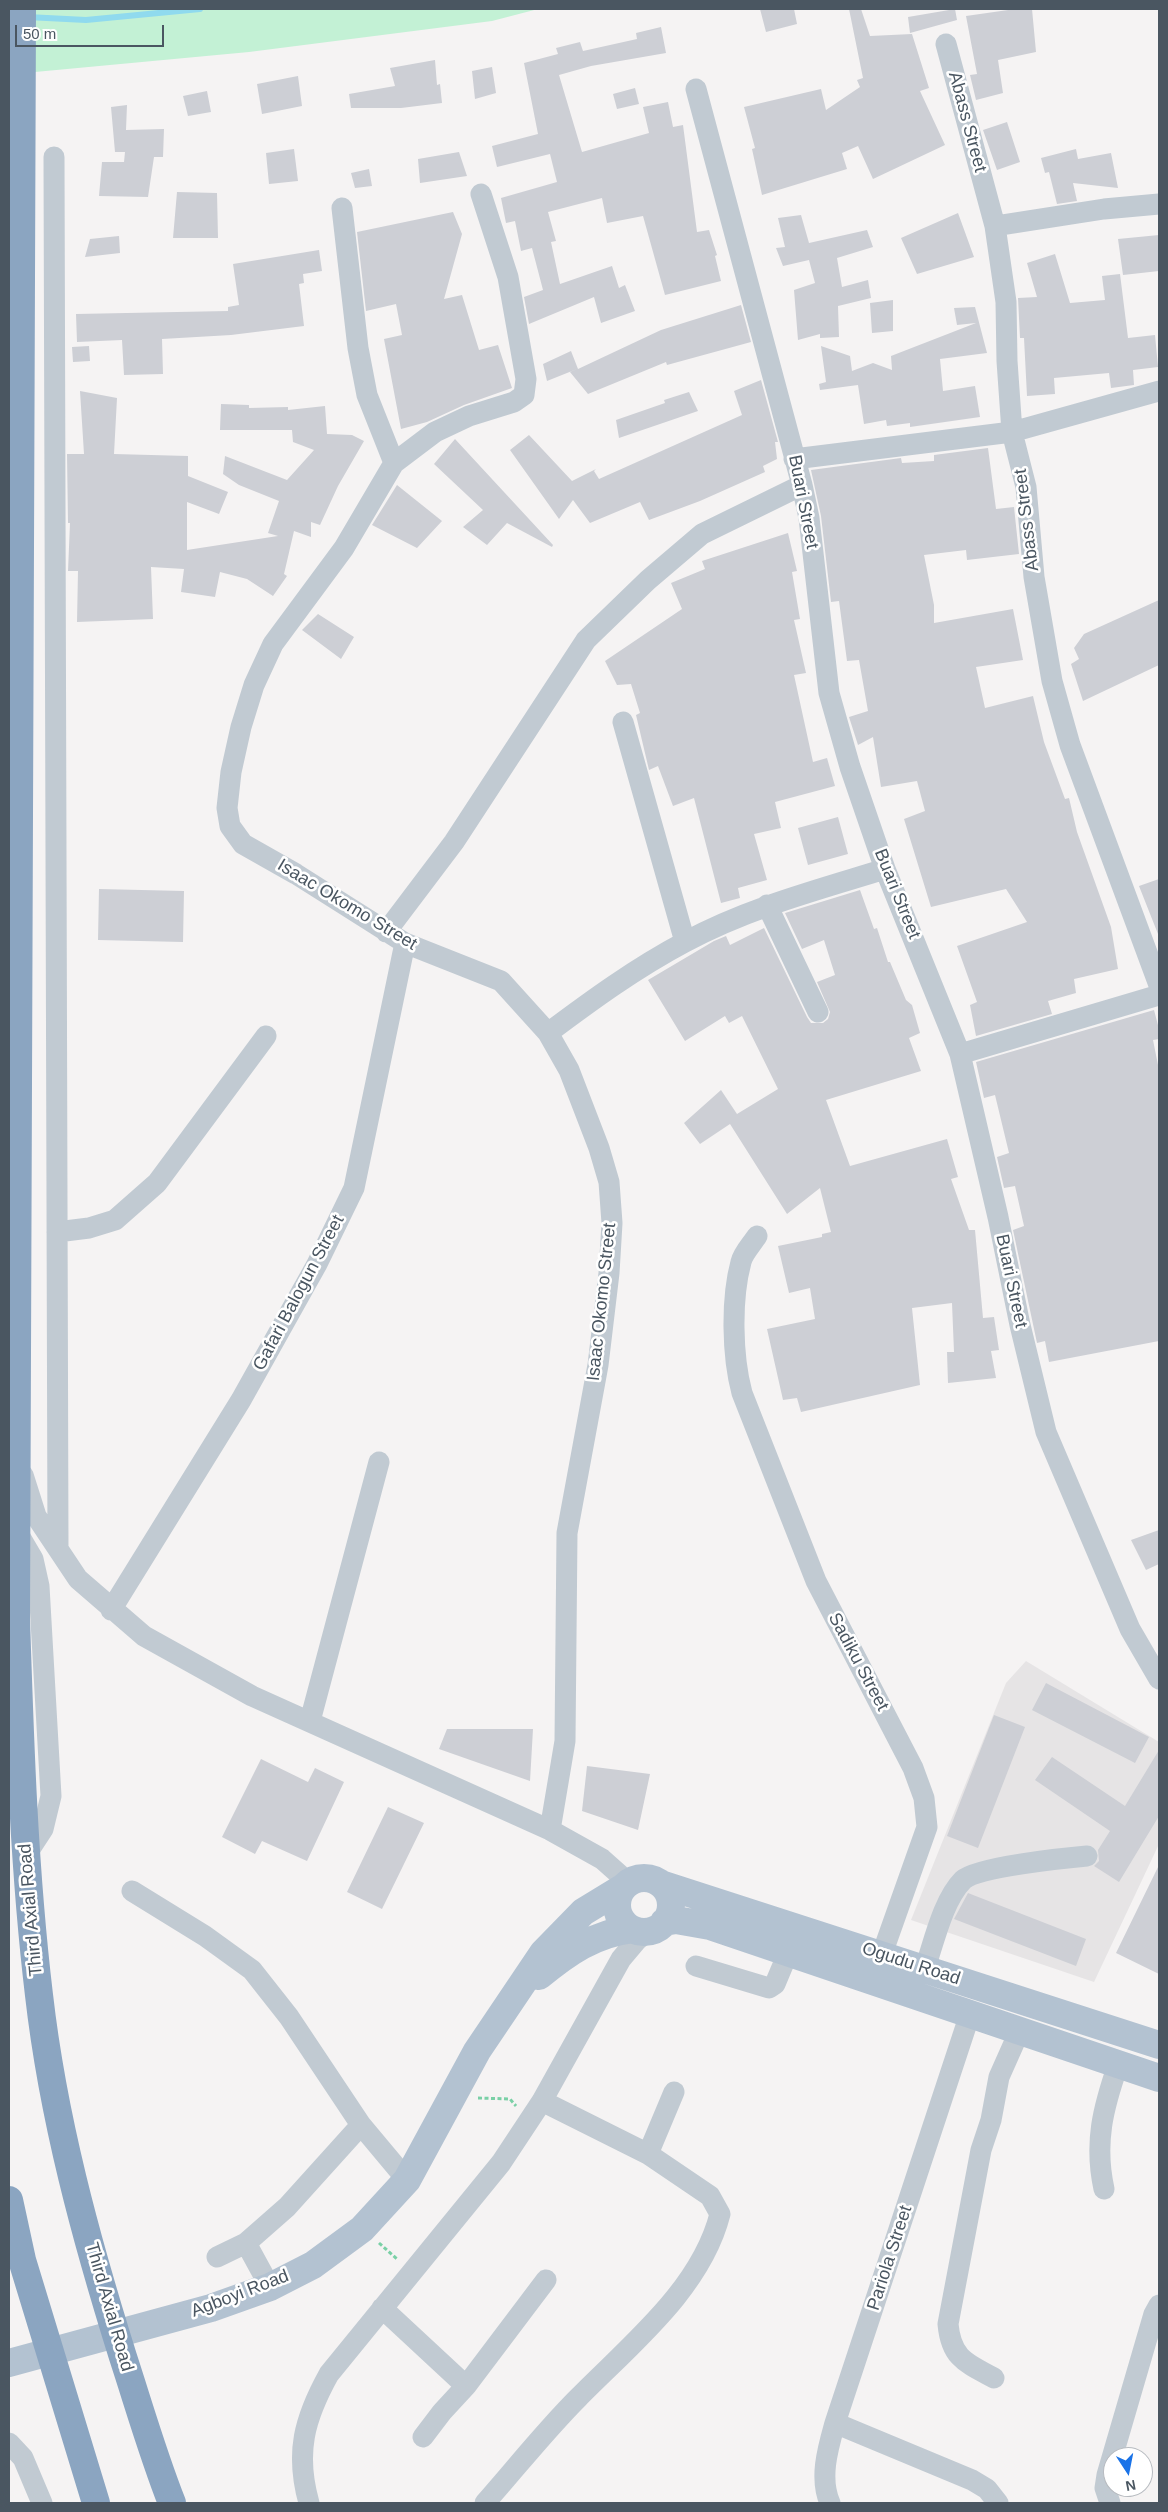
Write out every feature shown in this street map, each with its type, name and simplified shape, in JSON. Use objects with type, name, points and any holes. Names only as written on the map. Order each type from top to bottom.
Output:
[{"type":"highway","name":"Third Axial Road","points":[[22,9],[16,1628],[26,1855],[39,1996],[66,2152],[105,2301],[157,2464],[172,2503]]},
{"type":"highway","points":[[9,2200],[22,2260],[96,2503]]},
{"type":"main road","points":[[499,2018],[543,1953],[582,1912],[626,1885],[644,1878],[661,1884],[669,1896],[670,1905],[649,1927],[624,1923],[617,1907],[620,1891],[626,1885]]},
{"type":"main road","name":"Ogudu Road","points":[[661,1884],[1159,2045]]},
{"type":"main road","name":"Ogudu Road","points":[[499,2018],[538,1977],[577,1946],[612,1932],[688,1921],[710,1926],[1159,2078]]},
{"type":"main road","name":"Agboyi Road","points":[[9,2363],[210,2308],[270,2288],[313,2265],[362,2229],[408,2180],[477,2051],[499,2018]]},
{"type":"street","name":"Abass Street","points":[[946,44],[995,226],[1006,302],[1007,361],[1012,432],[1026,487],[1034,577],[1052,682],[1070,745],[1159,986]]},
{"type":"street","name":"Buari Street","points":[[696,89],[792,442],[794,459],[802,486],[808,518],[829,693],[850,767],[885,868],[960,1054],[998,1218],[1020,1325],[1046,1432],[1130,1629],[1159,1679]]},
{"type":"street","points":[[54,157],[58,1549]]},
{"type":"street","name":"Isaac Okomo Street","points":[[481,194],[508,277],[526,379],[524,395],[514,402],[469,416],[435,432],[394,463],[344,548],[273,644],[254,685],[241,727],[231,772],[227,808],[230,826],[243,844],[405,943],[501,981],[548,1033],[569,1070],[599,1148],[609,1182],[612,1223],[609,1273],[598,1365],[567,1533],[565,1741],[550,1830]]},
{"type":"street","points":[[995,226],[1104,209],[1159,204]]},
{"type":"street","points":[[342,208],[358,348],[367,395],[394,463]]},
{"type":"street","points":[[794,459],[1012,432],[1159,391]]},
{"type":"street","points":[[9,446],[33,448],[56,455]]},
{"type":"street","points":[[386,932],[454,842],[586,640],[648,580],[702,534],[802,486]]},
{"type":"street","points":[[623,722],[685,942]]},
{"type":"street","points":[[548,1033],[610,987],[685,942],[768,905],[885,868]]},
{"type":"street","points":[[768,905],[818,1012]]},
{"type":"street","name":"Gafari Balogun Street","points":[[111,1610],[241,1400],[317,1264],[354,1188],[405,943]]},
{"type":"street","points":[[960,1054],[1159,995]]},
{"type":"street","points":[[57,1232],[89,1228],[115,1220],[157,1183],[266,1036]]},
{"type":"street","name":"Sadiku Street","points":[[757,1236],[741,1260],[735,1313],[736,1371],[761,1446],[816,1581],[913,1768],[924,1798],[927,1828],[882,1954]]},
{"type":"street","points":[[17,1446],[26,1489],[36,1516],[78,1579],[111,1610],[144,1636],[252,1696],[310,1720],[550,1830],[602,1859],[626,1885]]},
{"type":"street","points":[[310,1720],[379,1462]]},
{"type":"street","points":[[925,1968],[950,1898],[964,1879],[1033,1861],[1087,1856]]},
{"type":"street","points":[[132,1891],[205,1936],[252,1970],[289,2017],[361,2125],[408,2180]]},
{"type":"street","points":[[308,2503],[302,2481],[301,2452],[305,2425],[314,2400],[329,2374],[495,2170],[542,2101],[621,1959],[649,1927]]},
{"type":"street","points":[[696,1966],[769,1988],[775,1984],[788,1953]]},
{"type":"street","name":"Pariola Street","points":[[830,2503],[825,2474],[827,2451],[835,2423],[970,2014]]},
{"type":"street","points":[[994,2378],[968,2364],[952,2348],[948,2324],[981,2150],[991,2120],[999,2077],[1019,2032]]},
{"type":"street","points":[[1104,2189],[1098,2149],[1104,2104],[1118,2065]]},
{"type":"street","points":[[648,2154],[674,2092]]},
{"type":"street","points":[[485,2503],[576,2399],[659,2319],[692,2274],[715,2234],[720,2214],[710,2196],[648,2154],[542,2101]]},
{"type":"street","points":[[217,2257],[246,2243],[287,2207],[361,2125]]},
{"type":"street","points":[[246,2243],[270,2288]]},
{"type":"street","points":[[423,2437],[442,2412],[466,2386],[546,2280]]},
{"type":"street","points":[[1110,2503],[1105,2488],[1107,2475],[1154,2314],[1159,2305]]},
{"type":"street","points":[[382,2308],[466,2386]]},
{"type":"street","points":[[835,2423],[972,2480],[988,2489],[998,2503]]},
{"type":"street","points":[[9,2443],[23,2458],[42,2503]]},
{"type":"path","points":[[477,2098],[510,2100],[520,2110]]},
{"type":"path","points":[[377,2240],[403,2265]]},
{"type":"shaded area","points":[[1026,1661],[1159,1742],[1159,1844],[1094,1982],[911,1920],[1006,1683]]},
{"type":"green space","points":[[9,9],[538,9],[492,21],[249,52],[35,72]]},
{"type":"building","points":[[760,9],[794,9],[797,24],[766,32]]},
{"type":"building","points":[[849,9],[861,9],[870,36],[912,34],[929,88],[920,91],[945,145],[873,179],[858,146],[842,153],[847,169],[762,195],[752,149],[755,148],[744,107],[821,89],[826,110],[860,87],[857,80],[863,78]]},
{"type":"building","points":[[955,9],[957,20],[910,33],[908,17]]},
{"type":"building","points":[[1015,9],[1032,9],[1036,52],[998,60],[1003,93],[976,100],[970,75],[977,74],[966,16]]},
{"type":"building","points":[[661,27],[666,53],[591,66],[559,75],[582,152],[649,133],[643,107],[668,102],[673,127],[683,125],[697,232],[709,230],[717,255],[715,256],[721,281],[665,295],[643,216],[607,223],[602,198],[548,212],[556,241],[551,242],[560,284],[612,266],[619,288],[625,285],[635,311],[601,323],[594,297],[529,324],[524,297],[543,290],[532,248],[521,251],[515,221],[506,223],[501,198],[557,182],[550,154],[497,167],[492,146],[538,134],[524,63],[558,54],[556,48],[580,42],[583,51],[637,39],[636,33]]},
{"type":"building","points":[[435,60],[437,85],[440,84],[442,103],[401,108],[351,108],[349,94],[395,86],[390,68]]},
{"type":"building","points":[[492,67],[496,93],[475,99],[472,71]]},
{"type":"building","points":[[298,76],[302,106],[262,114],[257,84]]},
{"type":"building","points":[[635,88],[639,104],[617,109],[613,94]]},
{"type":"building","points":[[207,91],[211,112],[188,116],[183,96]]},
{"type":"building","points":[[127,105],[126,130],[164,129],[163,157],[154,157],[148,197],[99,196],[102,162],[124,162],[125,152],[115,152],[111,107]]},
{"type":"building","points":[[1007,122],[1020,162],[997,170],[983,130]]},
{"type":"building","points":[[294,149],[298,181],[269,184],[266,153]]},
{"type":"building","points":[[1076,149],[1078,159],[1111,153],[1118,188],[1073,183],[1077,201],[1057,204],[1049,172],[1045,173],[1041,158]]},
{"type":"building","points":[[459,152],[467,176],[420,183],[418,159]]},
{"type":"building","points":[[369,169],[372,186],[355,188],[351,173]]},
{"type":"building","points":[[177,192],[217,193],[218,238],[173,238]]},
{"type":"building","points":[[453,212],[462,234],[444,299],[462,295],[479,350],[498,345],[512,388],[464,405],[427,422],[401,429],[384,339],[402,335],[396,304],[366,311],[357,232]]},
{"type":"building","points":[[958,213],[974,257],[917,274],[901,238]]},
{"type":"building","points":[[801,215],[809,243],[867,230],[873,247],[837,258],[842,287],[868,280],[871,298],[838,306],[839,337],[820,338],[820,334],[798,340],[794,290],[815,283],[809,260],[783,266],[776,248],[785,247],[778,218]]},
{"type":"building","points":[[1159,235],[1159,271],[1123,275],[1118,239]]},
{"type":"building","points":[[119,236],[120,253],[85,257],[90,239]]},
{"type":"building","points":[[319,250],[322,271],[303,274],[304,283],[299,284],[304,326],[231,335],[162,339],[163,374],[124,375],[122,340],[77,342],[76,314],[228,311],[228,307],[239,305],[233,264]]},
{"type":"building","points":[[1055,254],[1070,303],[1105,300],[1102,276],[1120,274],[1128,338],[1155,335],[1158,367],[1133,370],[1134,385],[1111,388],[1109,373],[1054,378],[1055,394],[1027,396],[1024,338],[1020,338],[1018,298],[1037,297],[1027,263]]},
{"type":"building","points":[[893,300],[893,331],[872,333],[870,303]]},
{"type":"building","points":[[741,305],[751,342],[667,365],[666,362],[588,394],[570,372],[577,369],[547,381],[543,364],[571,351],[578,369],[661,330]]},
{"type":"building","points":[[975,307],[987,353],[940,359],[943,391],[975,386],[980,417],[910,427],[910,423],[887,426],[886,420],[864,424],[858,385],[820,390],[819,384],[826,382],[821,346],[850,356],[852,371],[873,363],[892,370],[891,356],[976,323],[957,325],[954,308]]},
{"type":"building","points":[[89,346],[90,361],[73,362],[72,347]]},
{"type":"building","points":[[761,380],[778,442],[775,442],[777,459],[763,466],[765,472],[700,501],[649,520],[640,502],[590,523],[573,500],[559,519],[510,450],[529,435],[572,481],[596,469],[594,471],[599,479],[742,415],[734,391]]},
{"type":"building","points":[[80,391],[117,398],[114,454],[188,456],[188,476],[228,492],[219,514],[187,502],[187,550],[278,536],[268,533],[279,501],[239,485],[223,474],[225,456],[287,480],[314,450],[293,442],[292,430],[220,430],[221,404],[249,405],[249,408],[288,407],[288,410],[325,406],[327,434],[352,435],[364,441],[338,486],[320,525],[311,522],[311,537],[294,531],[284,574],[287,576],[273,596],[247,579],[220,572],[215,597],[181,592],[184,569],[151,567],[153,619],[77,622],[78,571],[68,571],[70,523],[68,523],[67,454],[84,454]]},
{"type":"building","points":[[689,392],[698,411],[619,438],[616,420],[665,403],[664,400]]},
{"type":"building","points":[[455,439],[553,545],[552,547],[507,523],[487,545],[463,527],[483,510],[434,464]]},
{"type":"building","points":[[988,448],[996,509],[1014,507],[1019,554],[967,560],[966,550],[924,555],[934,605],[934,623],[1013,609],[1023,660],[976,667],[985,708],[1033,696],[1044,742],[1065,799],[1069,798],[1077,832],[1111,927],[1118,969],[1074,979],[1076,993],[1048,1001],[1052,1014],[976,1036],[970,1005],[977,1002],[957,946],[1027,922],[1006,889],[931,907],[904,819],[925,811],[917,781],[881,787],[873,737],[858,745],[849,717],[868,711],[859,660],[847,661],[839,601],[831,602],[821,516],[811,470],[901,458],[902,463],[934,461],[934,455]]},
{"type":"building","points":[[397,485],[442,521],[417,548],[372,525]]},
{"type":"building","points":[[788,533],[797,571],[792,572],[800,619],[794,620],[806,673],[794,675],[813,762],[827,758],[835,786],[775,802],[781,828],[754,834],[767,880],[738,888],[740,898],[721,903],[694,798],[673,806],[658,766],[649,770],[636,715],[640,713],[631,684],[617,685],[605,661],[682,609],[671,583],[705,569],[702,561]]},
{"type":"building","points":[[1159,600],[1159,665],[1083,701],[1071,664],[1079,659],[1074,648],[1084,634]]},
{"type":"building","points":[[318,614],[354,637],[341,659],[302,630]]},
{"type":"building","points":[[838,817],[848,854],[808,865],[798,828]]},
{"type":"building","points":[[1159,879],[1159,934],[1158,934],[1139,886]]},
{"type":"building","points":[[99,889],[184,891],[183,942],[98,940]]},
{"type":"building","points":[[860,890],[874,929],[877,928],[888,962],[890,962],[906,1000],[912,1005],[920,1033],[909,1038],[921,1071],[826,1100],[850,1166],[947,1139],[958,1177],[951,1179],[969,1230],[975,1230],[983,1318],[994,1317],[999,1350],[991,1351],[996,1378],[948,1383],[947,1352],[954,1352],[952,1303],[912,1308],[920,1385],[801,1412],[797,1398],[783,1400],[767,1329],[815,1319],[810,1288],[789,1293],[778,1246],[822,1237],[822,1234],[831,1232],[820,1188],[787,1214],[730,1124],[700,1144],[684,1123],[721,1090],[737,1114],[778,1089],[742,1016],[729,1023],[725,1016],[685,1041],[648,980],[714,941],[726,936],[730,945],[764,928],[807,1017],[811,1023],[823,1023],[828,1019],[830,1012],[817,982],[835,975],[824,940],[802,949],[785,913]]},
{"type":"building","points":[[1154,1010],[1159,1029],[1159,1039],[1153,1040],[1159,1070],[1159,1341],[1049,1362],[1045,1341],[1037,1343],[1013,1230],[1024,1226],[1015,1186],[1004,1188],[997,1157],[1009,1153],[995,1095],[984,1098],[976,1062]]},
{"type":"building","points":[[1159,1530],[1159,1564],[1146,1570],[1131,1540]]},
{"type":"building","points":[[1046,1683],[1149,1737],[1135,1763],[1032,1710]]},
{"type":"building","points":[[994,1715],[1025,1727],[978,1848],[947,1836]]},
{"type":"building","points":[[447,1729],[533,1729],[530,1781],[439,1749]]},
{"type":"building","points":[[1159,1750],[1159,1816],[1119,1882],[1094,1866],[1099,1861],[1098,1850],[1110,1831],[1035,1780],[1052,1757],[1125,1806]]},
{"type":"building","points":[[261,1759],[308,1782],[315,1768],[344,1782],[307,1861],[262,1841],[255,1854],[222,1837]]},
{"type":"building","points":[[587,1766],[650,1774],[638,1830],[582,1811]]},
{"type":"building","points":[[388,1807],[424,1823],[382,1909],[347,1892]]},
{"type":"building","points":[[1159,1865],[1159,1974],[1116,1953]]},
{"type":"building","points":[[968,1893],[1086,1939],[1076,1966],[954,1919]]},
{"type":"waterway","points":[[27,17],[86,20],[200,9]]}]
